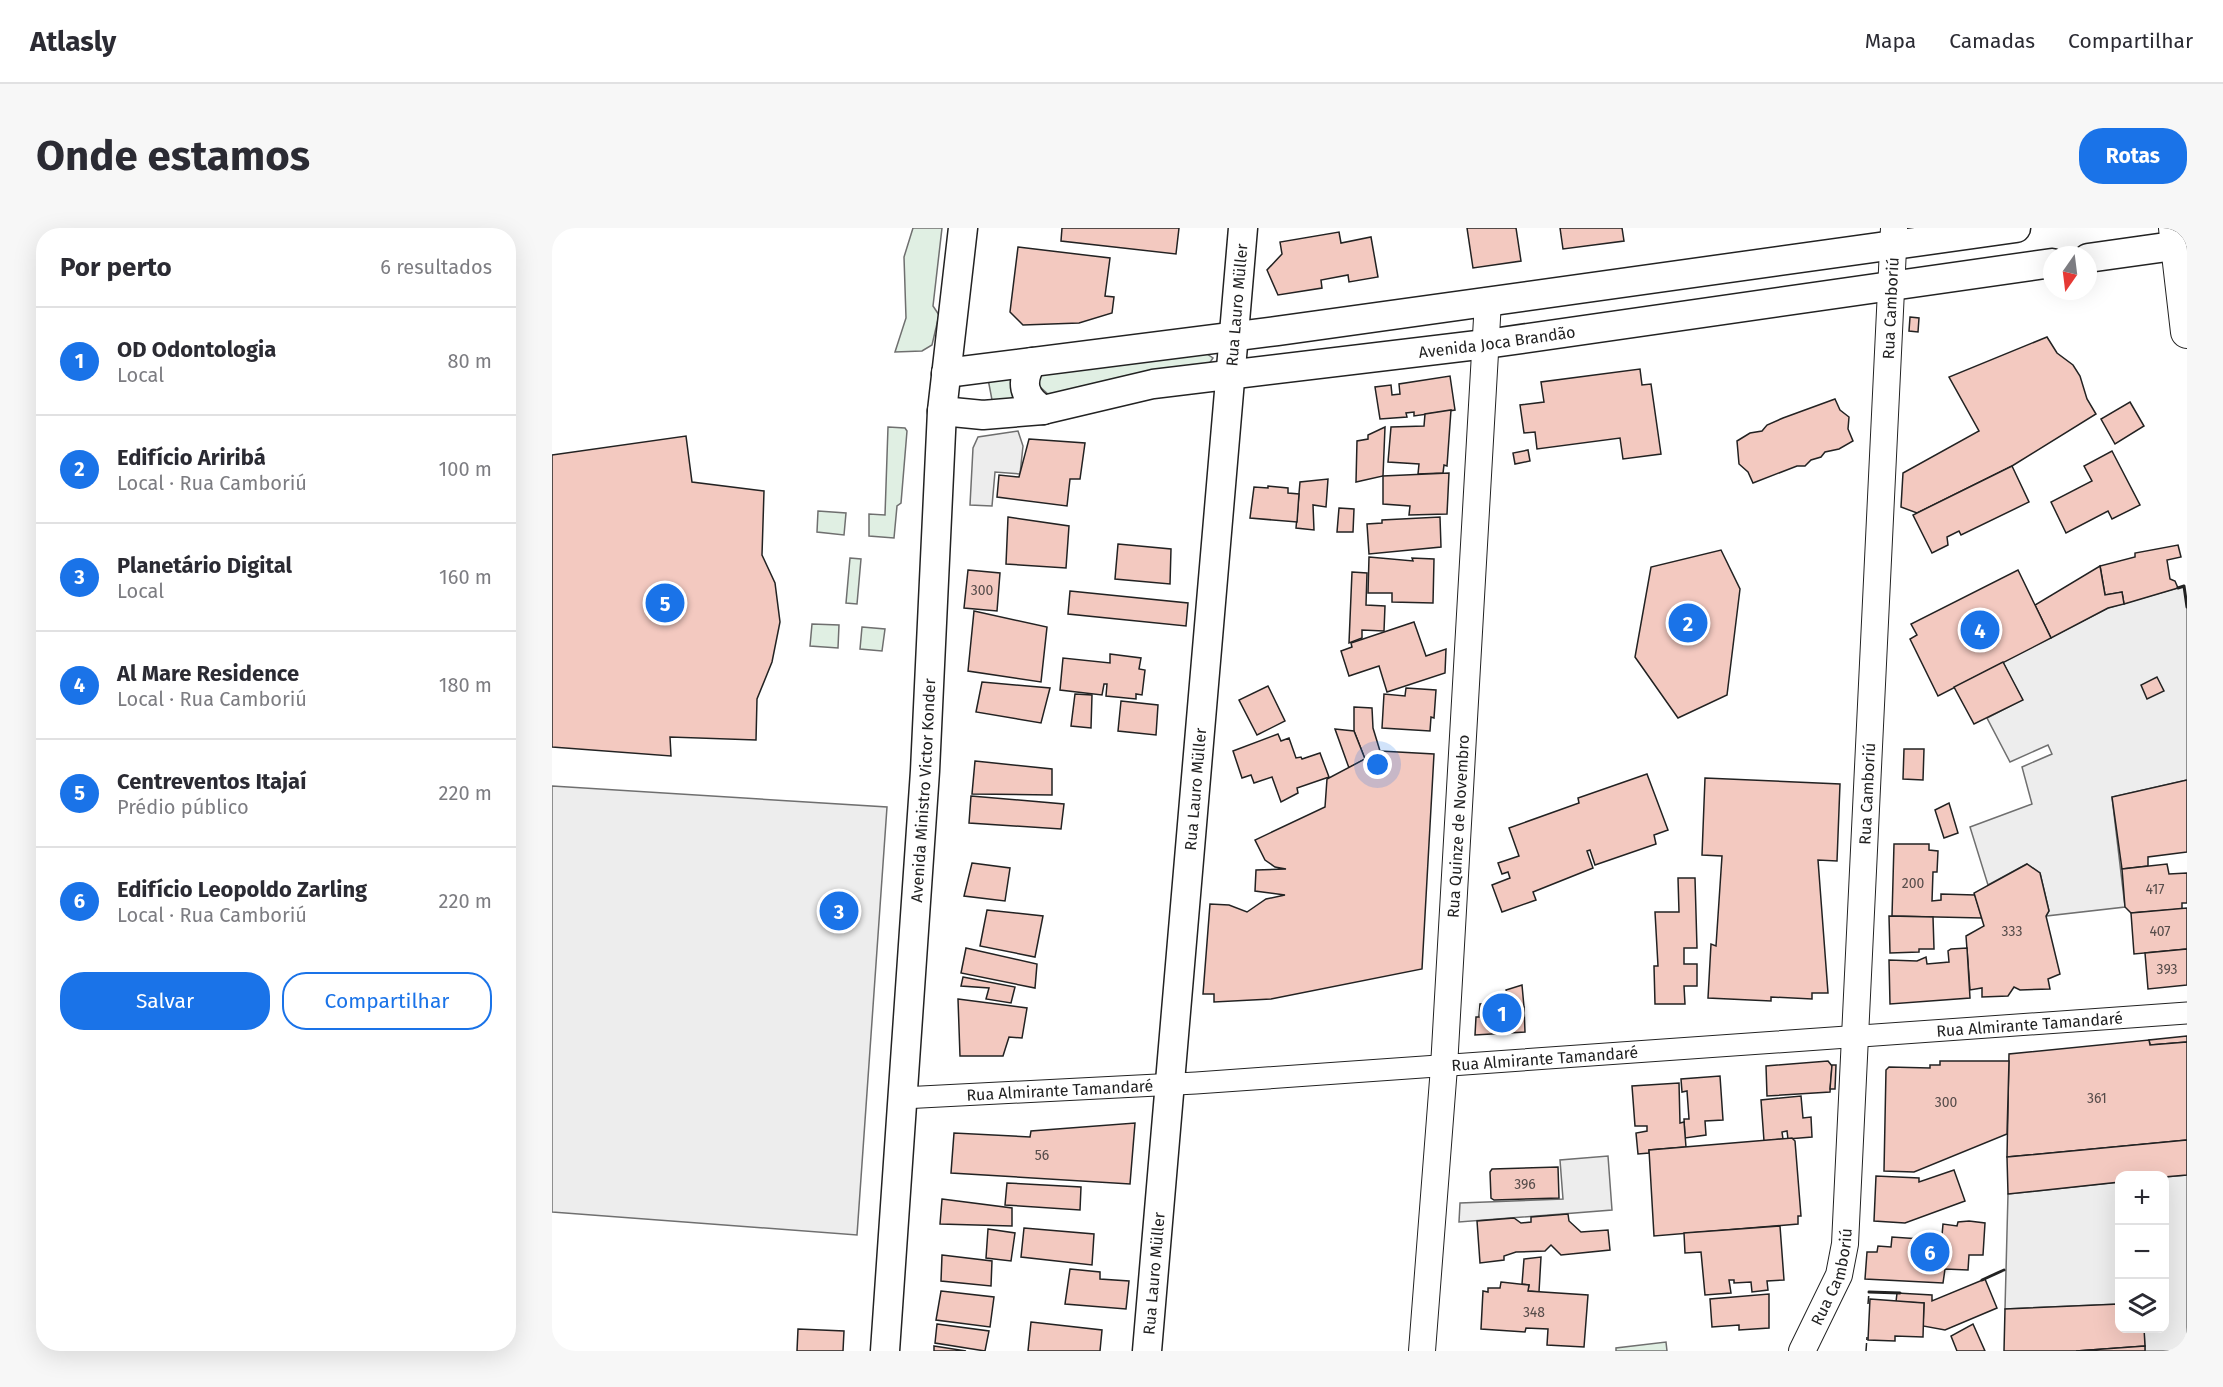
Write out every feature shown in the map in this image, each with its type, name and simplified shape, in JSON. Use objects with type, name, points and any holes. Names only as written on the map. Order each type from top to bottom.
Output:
[{"type":"main road","name":"Avenida Ministro Victor Konder","points":[[885,1351],[925,771],[942,411],[963,228]]},
{"type":"main road","name":"Rua Lauro Müller","points":[[1147,1351],[1243,228]]},
{"type":"main road","points":[[946,373],[1488,301],[1894,237],[2016,228]]},
{"type":"main road","points":[[2097,256],[2180,240],[2187,332]]},
{"type":"main road","name":"Avenida Joca Brandão","points":[[942,411],[983,414],[1042,410],[1152,384],[1486,344],[1891,288],[2043,264]]},
{"type":"main road","points":[[1032,362],[1025,374],[1024,389],[1031,402],[1042,410]]},
{"type":"street","name":"Rua Camboriú","points":[[1802,1351],[1828,1303],[1839,1275],[1843,1255],[1856,1037],[1894,237]]},
{"type":"street","name":"Rua Quinze de Novembro","points":[[1422,1351],[1444,1067],[1488,301]]},
{"type":"street","name":"Rua Almirante Tamandaré","points":[[902,1098],[1170,1085],[1444,1067],[2187,1013]]},
{"type":"green space","points":[[913,228],[942,228],[933,306],[939,315],[932,345],[922,351],[895,352],[906,318],[904,257]]},
{"type":"green space","points":[[1207,354],[1213,358],[1209,364],[1049,395],[1039,386],[1039,374]]},
{"type":"green space","points":[[1020,371],[1023,400],[992,400],[988,379]]},
{"type":"green space","points":[[888,427],[905,428],[907,431],[901,503],[897,506],[894,538],[869,536],[869,514],[885,515]]},
{"type":"green space","points":[[818,511],[846,513],[844,535],[817,532]]},
{"type":"green space","points":[[850,558],[861,559],[857,604],[846,603]]},
{"type":"green space","points":[[812,624],[839,625],[838,648],[810,646]]},
{"type":"green space","points":[[862,627],[885,629],[882,651],[860,649]]},
{"type":"green space","points":[[1666,1342],[1667,1351],[1616,1351],[1616,1348]]},
{"type":"shaded area","points":[[1018,431],[1023,446],[1020,474],[995,472],[992,506],[970,505],[973,448],[978,437]]},
{"type":"shaded area","points":[[2184,586],[2187,607],[2187,780],[2112,797],[2125,907],[2046,916],[2049,911],[2040,873],[2027,864],[1988,885],[1970,827],[2032,804],[2022,767],[2052,754],[2048,745],[2010,762],[1987,718],[2022,700],[2003,662],[2108,608]]},
{"type":"shaded area","points":[[552,786],[887,807],[857,1235],[552,1212]]},
{"type":"shaded area","points":[[1608,1156],[1612,1210],[1459,1222],[1460,1203],[1563,1199],[1560,1160]]},
{"type":"shaded area","points":[[2187,1175],[2187,1351],[2145,1351],[2144,1333],[2169,1333],[2169,1177]]},
{"type":"shaded area","points":[[2115,1182],[2115,1304],[2005,1309],[2008,1194]]},
{"type":"building","points":[[1062,228],[1179,228],[1176,254],[1061,241]]},
{"type":"building","points":[[1467,228],[1516,228],[1521,261],[1473,268]]},
{"type":"building","points":[[1560,228],[1622,228],[1624,241],[1563,249]]},
{"type":"building","points":[[1339,232],[1341,243],[1371,237],[1378,277],[1349,282],[1348,275],[1321,280],[1322,288],[1278,295],[1267,270],[1282,254],[1280,242]]},
{"type":"building","points":[[1018,247],[1110,258],[1105,296],[1114,297],[1112,313],[1079,323],[1023,325],[1010,312]]},
{"type":"building","points":[[1910,317],[1919,318],[1918,332],[1909,331]]},
{"type":"building","points":[[2047,337],[2057,353],[2073,365],[2080,376],[2087,399],[2096,414],[2012,466],[1917,513],[1901,507],[1903,473],[1979,431],[1949,377]]},
{"type":"building","points":[[1640,369],[1642,385],[1651,384],[1661,454],[1623,459],[1620,438],[1537,449],[1535,432],[1524,433],[1520,405],[1544,402],[1541,382]]},
{"type":"building","points":[[1450,376],[1455,410],[1414,416],[1414,412],[1406,413],[1407,417],[1380,419],[1375,387],[1391,385],[1392,395],[1400,394],[1399,384]]},
{"type":"building","points":[[1835,399],[1840,410],[1849,417],[1848,429],[1853,441],[1839,449],[1825,452],[1821,457],[1811,460],[1805,466],[1797,466],[1753,483],[1748,472],[1739,464],[1737,441],[1750,433],[1762,431],[1767,425],[1783,418]]},
{"type":"building","points":[[2130,402],[2144,426],[2115,444],[2101,419]]},
{"type":"building","points":[[1451,410],[1447,466],[1444,465],[1443,473],[1418,474],[1419,464],[1388,462],[1391,427],[1424,426],[1425,414]]},
{"type":"building","points":[[1385,427],[1383,476],[1356,482],[1357,441],[1368,439],[1368,435]]},
{"type":"building","points":[[686,436],[692,482],[764,491],[762,555],[775,583],[780,622],[772,662],[757,699],[756,740],[670,737],[671,756],[552,747],[552,455]]},
{"type":"building","points":[[1029,439],[1085,443],[1080,479],[1070,479],[1067,506],[997,497],[999,475],[1019,477]]},
{"type":"building","points":[[1528,450],[1530,461],[1515,464],[1513,453]]},
{"type":"building","points":[[2112,451],[2140,505],[2112,519],[2108,511],[2066,533],[2051,502],[2092,481],[2084,466]]},
{"type":"building","points":[[2012,466],[2029,502],[1961,535],[1959,531],[1947,537],[1948,545],[1932,553],[1913,515]]},
{"type":"building","points":[[1449,473],[1447,514],[1409,515],[1410,506],[1383,504],[1383,476]]},
{"type":"building","points":[[1328,479],[1326,507],[1313,505],[1314,530],[1296,528],[1300,482]]},
{"type":"building","points":[[1268,486],[1288,488],[1288,493],[1299,494],[1297,522],[1250,518],[1254,487],[1268,488]]},
{"type":"building","points":[[1339,508],[1354,509],[1353,532],[1337,532]]},
{"type":"building","points":[[1008,517],[1069,526],[1066,568],[1006,564]]},
{"type":"building","points":[[1440,517],[1441,547],[1369,554],[1367,524],[1382,523],[1382,520]]},
{"type":"building","points":[[1118,544],[1171,549],[1170,584],[1115,579]]},
{"type":"building","points":[[2178,545],[2181,557],[2167,560],[2170,579],[2175,581],[2178,588],[2124,604],[2122,592],[2105,595],[2100,566],[2135,557],[2135,553]]},
{"type":"building","points":[[1721,550],[1740,589],[1727,695],[1678,718],[1635,657],[1651,567]]},
{"type":"building","points":[[1369,557],[1413,561],[1412,558],[1434,559],[1433,603],[1392,602],[1392,593],[1368,593]]},
{"type":"building","points":[[2100,566],[2105,595],[2122,592],[2124,604],[2108,608],[2051,638],[2035,605]]},
{"type":"building","points":[[968,570],[1000,573],[997,611],[964,608]]},
{"type":"building","points":[[2018,570],[2051,638],[1938,696],[1910,639],[1917,635],[1911,624]]},
{"type":"building","points":[[1352,572],[1367,573],[1366,605],[1385,606],[1384,631],[1362,630],[1362,638],[1349,643]]},
{"type":"building","points":[[1070,591],[1188,603],[1186,626],[1068,614]]},
{"type":"building","points":[[974,611],[1047,627],[1041,682],[968,671]]},
{"type":"building","points":[[1414,622],[1426,656],[1446,649],[1445,673],[1387,692],[1379,666],[1349,676],[1341,651],[1352,647],[1351,643]]},
{"type":"building","points":[[1110,654],[1141,658],[1139,669],[1145,670],[1142,695],[1136,694],[1136,699],[1106,696],[1107,684],[1104,684],[1102,695],[1060,690],[1063,658],[1110,663]]},
{"type":"building","points":[[2003,662],[2023,700],[1974,724],[1954,687]]},
{"type":"building","points":[[2157,677],[2164,691],[2147,699],[2141,685]]},
{"type":"building","points":[[982,682],[1050,688],[1041,723],[976,712]]},
{"type":"building","points":[[1268,686],[1285,721],[1257,735],[1239,700]]},
{"type":"building","points":[[1406,688],[1436,690],[1434,718],[1431,717],[1430,731],[1382,728],[1384,694],[1405,696]]},
{"type":"building","points":[[1075,694],[1092,695],[1091,728],[1071,726]]},
{"type":"building","points":[[1121,701],[1158,705],[1156,735],[1118,731]]},
{"type":"building","points":[[1354,707],[1372,708],[1373,728],[1380,751],[1365,759],[1354,731]]},
{"type":"building","points":[[1335,729],[1354,731],[1365,759],[1349,768]]},
{"type":"building","points":[[1278,734],[1281,741],[1289,738],[1296,758],[1301,757],[1302,759],[1320,753],[1329,777],[1297,788],[1298,793],[1281,802],[1272,777],[1254,783],[1251,775],[1242,778],[1233,751]]},
{"type":"building","points":[[1904,749],[1924,749],[1923,780],[1903,779]]},
{"type":"building","points":[[1380,751],[1434,754],[1422,969],[1271,999],[1214,1002],[1214,994],[1203,994],[1210,904],[1229,905],[1247,912],[1266,899],[1285,895],[1255,891],[1256,870],[1286,869],[1275,867],[1265,860],[1255,840],[1325,807],[1327,779]]},
{"type":"building","points":[[975,761],[1052,769],[1052,795],[972,794]]},
{"type":"building","points":[[1647,774],[1668,830],[1654,835],[1656,844],[1595,865],[1590,850],[1587,851],[1593,868],[1533,892],[1536,900],[1502,912],[1492,885],[1510,878],[1508,872],[1502,874],[1498,863],[1519,856],[1509,828],[1579,803],[1578,798]]},
{"type":"building","points":[[1705,778],[1840,784],[1837,861],[1818,860],[1828,993],[1812,993],[1812,999],[1771,997],[1771,1001],[1708,998],[1711,944],[1716,946],[1722,856],[1702,855]]},
{"type":"building","points":[[2187,780],[2187,852],[2148,857],[2148,866],[2122,869],[2112,797]]},
{"type":"building","points":[[971,796],[1064,804],[1061,829],[969,823]]},
{"type":"building","points":[[1949,803],[1958,833],[1944,838],[1935,810]]},
{"type":"building","points":[[1894,844],[1929,844],[1929,850],[1938,851],[1937,872],[1933,872],[1932,901],[1941,900],[1941,894],[1975,895],[1982,918],[1892,916]]},
{"type":"building","points":[[972,863],[1010,868],[1005,901],[964,896]]},
{"type":"building","points":[[2027,864],[2040,873],[2049,911],[2046,916],[2060,974],[2048,979],[2050,989],[2020,990],[2014,987],[2008,996],[1982,997],[1982,988],[1970,990],[1966,936],[1984,926],[1974,893]]},
{"type":"building","points":[[2167,864],[2169,874],[2187,873],[2187,903],[2182,903],[2182,909],[2131,913],[2125,907],[2122,869]]},
{"type":"building","points":[[1678,878],[1695,878],[1697,948],[1684,948],[1684,964],[1697,964],[1697,986],[1684,986],[1685,1004],[1655,1004],[1654,966],[1658,966],[1655,912],[1679,912]]},
{"type":"building","points":[[839,898],[849,901],[852,911],[849,921],[839,924],[829,921],[826,911],[829,901]]},
{"type":"building","points":[[2187,908],[2187,949],[2134,954],[2131,913]]},
{"type":"building","points":[[987,910],[1043,916],[1035,957],[980,946]]},
{"type":"building","points":[[1889,916],[1933,917],[1934,949],[1890,953]]},
{"type":"building","points":[[966,948],[1037,964],[1035,988],[961,973]]},
{"type":"building","points":[[1967,948],[1970,998],[1890,1004],[1889,960],[1917,961],[1926,957],[1927,964],[1949,962],[1948,951]]},
{"type":"building","points":[[2187,949],[2187,985],[2148,989],[2145,953]]},
{"type":"building","points":[[963,977],[1015,987],[1011,1003],[986,999],[989,988],[961,986]]},
{"type":"building","points":[[1522,985],[1524,1007],[1510,1008],[1506,990]]},
{"type":"building","points":[[1507,997],[1510,1008],[1524,1007],[1525,1032],[1475,1035],[1476,1017],[1479,1017],[1480,1004],[1500,1003],[1500,998]]},
{"type":"building","points":[[958,999],[1027,1008],[1022,1038],[1009,1037],[1003,1056],[960,1056]]},
{"type":"building","points":[[2187,1036],[2187,1042],[2150,1045],[2149,1040]]},
{"type":"building","points":[[2149,1040],[2150,1045],[2187,1042],[2187,1140],[2007,1157],[2009,1054]]},
{"type":"building","points":[[1828,1061],[1832,1066],[1830,1092],[1767,1096],[1766,1066]]},
{"type":"building","points":[[1940,1061],[2009,1061],[2007,1134],[1914,1172],[1884,1171],[1886,1070],[1889,1067],[1930,1068],[1930,1065],[1940,1065]]},
{"type":"building","points":[[1832,1065],[1836,1065],[1835,1089],[1830,1089]]},
{"type":"building","points":[[1720,1076],[1723,1120],[1705,1121],[1706,1135],[1685,1138],[1684,1119],[1689,1119],[1687,1091],[1682,1092],[1681,1079]]},
{"type":"building","points":[[1679,1083],[1680,1123],[1684,1122],[1686,1147],[1649,1150],[1649,1153],[1638,1154],[1636,1133],[1647,1131],[1647,1126],[1635,1126],[1632,1086]]},
{"type":"building","points":[[1801,1096],[1803,1118],[1811,1117],[1812,1137],[1788,1139],[1787,1131],[1782,1132],[1783,1139],[1764,1141],[1761,1100]]},
{"type":"building","points":[[1135,1123],[1130,1184],[951,1173],[954,1133],[1030,1137],[1031,1131]]},
{"type":"building","points":[[1792,1138],[1795,1141],[1801,1216],[1798,1216],[1798,1224],[1654,1236],[1649,1150]]},
{"type":"building","points":[[2187,1140],[2187,1175],[2169,1177],[2169,1171],[2115,1171],[2115,1183],[2008,1194],[2007,1157]]},
{"type":"building","points":[[1558,1167],[1559,1198],[1494,1200],[1491,1198],[1490,1172],[1492,1169]]},
{"type":"building","points":[[1954,1170],[1965,1201],[1905,1223],[1874,1221],[1876,1176],[1919,1178],[1919,1182]]},
{"type":"building","points":[[1007,1183],[1081,1187],[1080,1210],[1005,1205]]},
{"type":"building","points":[[942,1199],[1012,1208],[1012,1226],[940,1224]]},
{"type":"building","points":[[1568,1214],[1569,1221],[1581,1232],[1608,1230],[1610,1250],[1561,1255],[1551,1245],[1545,1251],[1516,1252],[1504,1256],[1504,1260],[1480,1263],[1477,1221],[1514,1218],[1521,1223],[1531,1222],[1531,1217]]},
{"type":"building","points":[[1958,1222],[1985,1223],[1983,1255],[1969,1255],[1968,1270],[1945,1269],[1943,1283],[1865,1279],[1867,1252],[1877,1252],[1878,1246],[1891,1247],[1892,1237],[1935,1240],[1935,1246],[1941,1247],[1943,1224],[1957,1226]]},
{"type":"building","points":[[1780,1226],[1784,1280],[1767,1281],[1768,1290],[1752,1292],[1751,1282],[1734,1283],[1734,1280],[1729,1280],[1731,1293],[1705,1295],[1701,1252],[1685,1253],[1684,1233]]},
{"type":"building","points":[[1024,1228],[1094,1234],[1092,1265],[1021,1257]]},
{"type":"building","points":[[988,1229],[1015,1233],[1011,1261],[986,1258]]},
{"type":"building","points":[[942,1255],[992,1261],[991,1286],[941,1281]]},
{"type":"building","points":[[1541,1257],[1539,1292],[1528,1291],[1529,1285],[1522,1284],[1524,1259]]},
{"type":"building","points":[[1070,1269],[1100,1272],[1100,1279],[1129,1281],[1126,1309],[1065,1304]]},
{"type":"building","points":[[1985,1279],[1997,1308],[1945,1330],[1923,1326],[1924,1303],[1896,1302],[1897,1293],[1932,1295],[1932,1301]]},
{"type":"building","points":[[1501,1282],[1529,1285],[1528,1291],[1588,1295],[1584,1347],[1547,1345],[1548,1329],[1526,1328],[1525,1332],[1481,1329],[1483,1291],[1488,1292],[1488,1288],[1500,1288]]},
{"type":"building","points":[[941,1291],[994,1297],[990,1327],[936,1320]]},
{"type":"building","points":[[1769,1294],[1769,1328],[1739,1330],[1739,1325],[1712,1327],[1710,1299]]},
{"type":"building","points":[[1870,1299],[1924,1303],[1923,1337],[1895,1336],[1895,1341],[1868,1340]]},
{"type":"building","points":[[2115,1304],[2115,1333],[2144,1333],[2145,1346],[2076,1351],[2004,1351],[2005,1309]]},
{"type":"building","points":[[1031,1322],[1102,1330],[1100,1351],[1028,1351]]},
{"type":"building","points":[[937,1324],[989,1331],[985,1351],[935,1343]]},
{"type":"building","points":[[1973,1324],[1985,1351],[1957,1351],[1951,1336]]},
{"type":"building","points":[[798,1329],[844,1331],[843,1351],[797,1351]]},
{"type":"building","points":[[934,1346],[966,1351],[934,1351]]},
{"type":"building","points":[[2145,1346],[2145,1351],[2076,1351]]},
{"type":"fence","points":[[1868,1304],[1869,1292]]},
{"type":"fence","points":[[1866,1351],[1867,1337]]},
{"type":"wall","points":[[2178,588],[2184,586],[2187,607]]},
{"type":"wall","points":[[1982,1280],[2004,1270]]},
{"type":"wall","points":[[1869,1292],[1900,1293]]},
{"type":"place","name":"Centreventos Itajaí","points":[[665,603]]},
{"type":"place","name":"Edifício Ariribá","points":[[1688,623]]},
{"type":"place","name":"Al Mare Residence","points":[[1980,630]]},
{"type":"place","name":"Planetário Digital","points":[[839,911]]},
{"type":"place","name":"OD Odontologia","points":[[1502,1013]]},
{"type":"place","name":"Edifício Leopoldo Zarling","points":[[1930,1252]]}]
